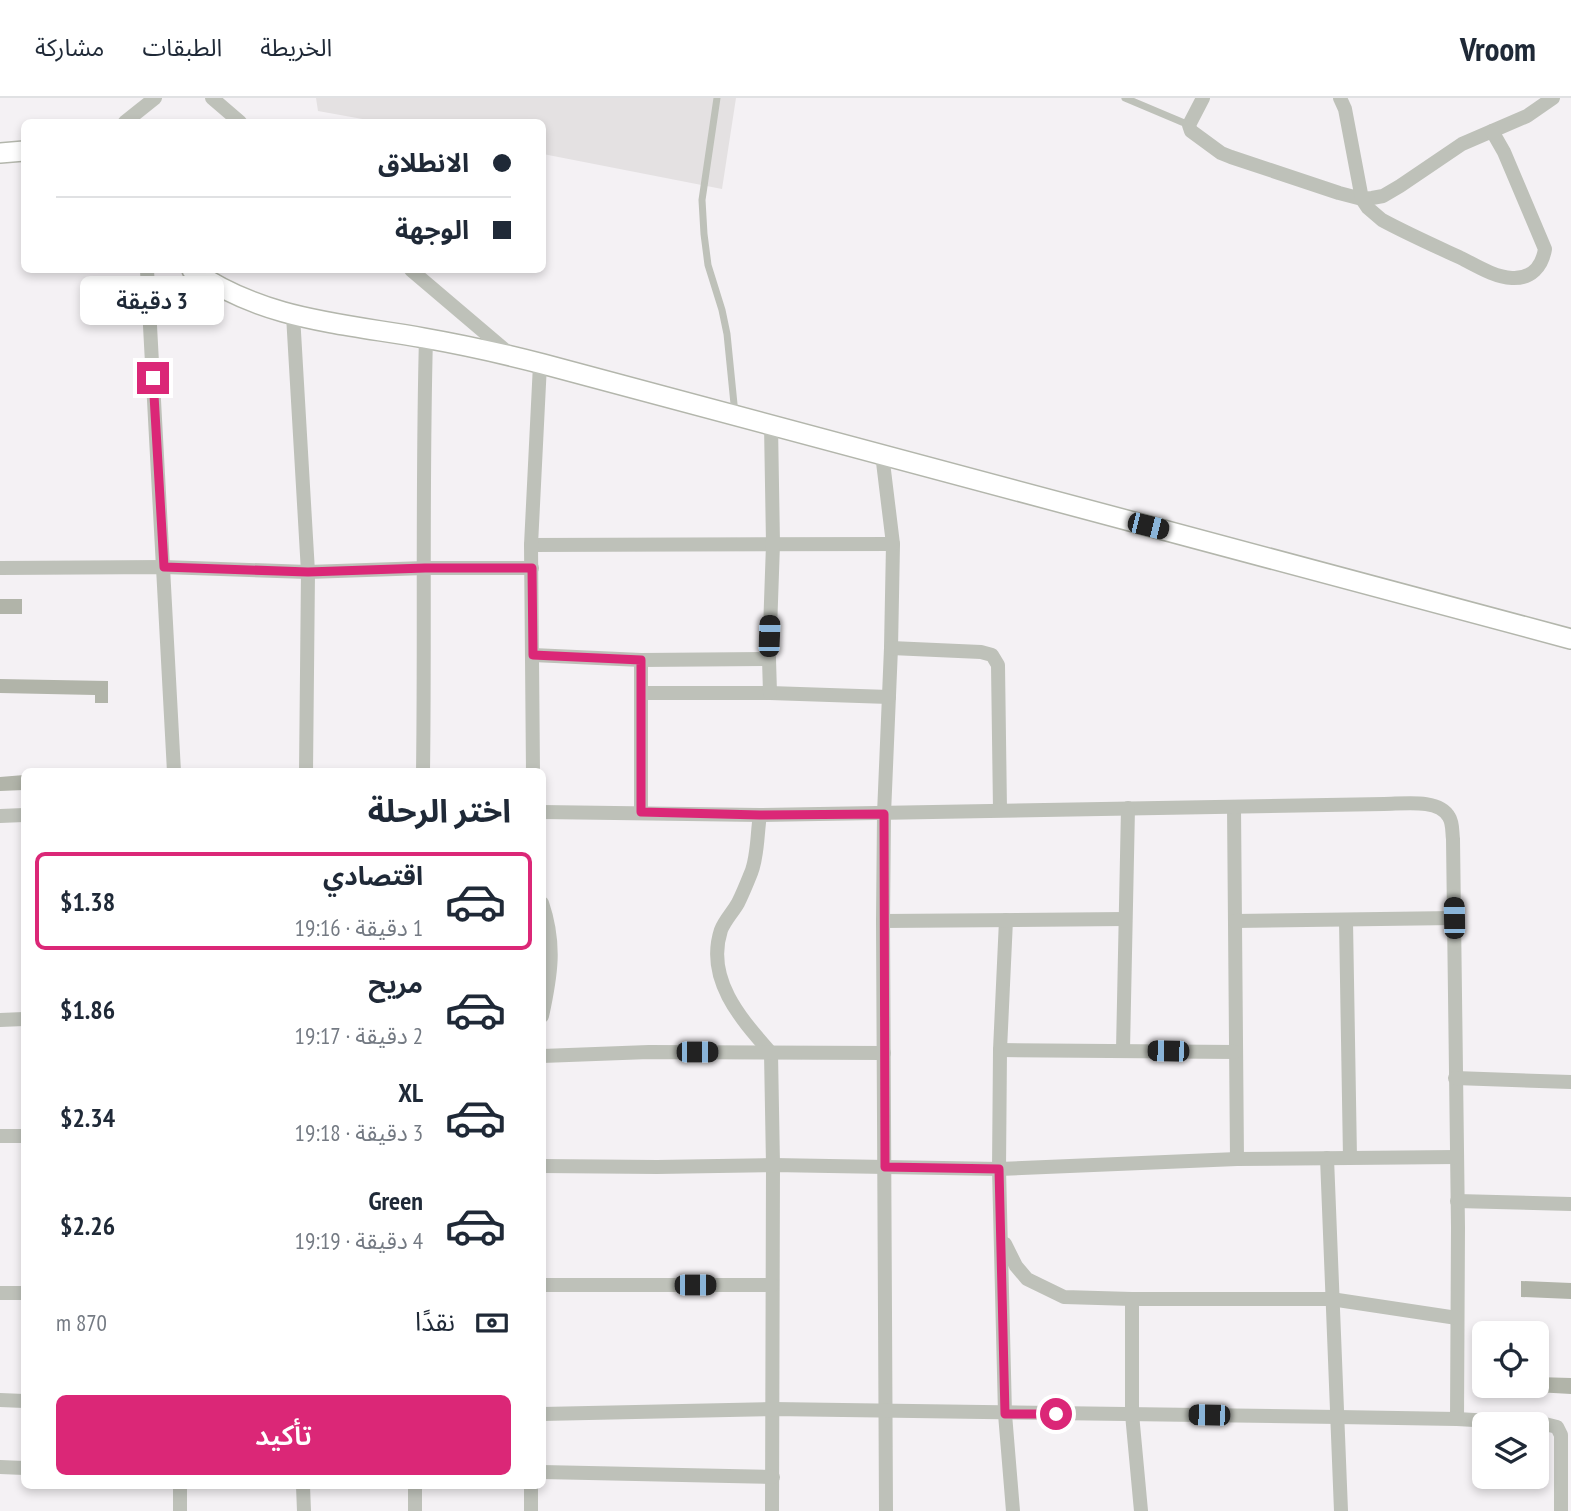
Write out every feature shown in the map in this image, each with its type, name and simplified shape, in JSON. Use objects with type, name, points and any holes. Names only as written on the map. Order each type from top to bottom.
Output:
[{"type":"main road","points":[[0,153],[21,151]]},
{"type":"main road","points":[[197,273],[240,298],[293,315],[426,338],[540,364],[1571,639]]},
{"type":"street","points":[[129,119],[155,98]]},
{"type":"street","points":[[212,98],[236,119]]},
{"type":"street","points":[[1203,98],[1189,125],[1191,131],[1221,153],[1297,180],[1362,198],[1382,196],[1462,144],[1527,116],[1553,98]]},
{"type":"street","points":[[1340,98],[1345,109],[1362,198],[1368,208],[1382,220],[1490,272],[1510,278],[1531,274],[1540,267],[1545,249],[1504,152],[1492,131]]},
{"type":"street","points":[[147,273],[174,768]]},
{"type":"street","points":[[414,273],[512,357]]},
{"type":"street","points":[[293,315],[308,572],[306,768]]},
{"type":"street","points":[[423,768],[423,454],[426,338]]},
{"type":"street","points":[[533,768],[531,545],[540,364]]},
{"type":"street","points":[[770,693],[773,544],[771,425]]},
{"type":"street","points":[[882,454],[893,544],[883,921],[886,1511]]},
{"type":"street","points":[[531,545],[893,544]]},
{"type":"street","points":[[0,568],[164,567],[308,572],[532,568]]},
{"type":"street","points":[[891,648],[981,652],[992,655],[998,665],[1000,810]]},
{"type":"street","points":[[533,655],[641,660],[769,659]]},
{"type":"street","points":[[641,660],[641,812]]},
{"type":"street","points":[[641,693],[889,697]]},
{"type":"street","points":[[546,812],[884,814],[1384,804],[1429,805],[1440,808],[1448,814],[1452,824],[1457,1419]]},
{"type":"street","points":[[1234,807],[1237,1158]]},
{"type":"street","points":[[1124,1050],[1128,808]]},
{"type":"street","points":[[0,816],[21,815]]},
{"type":"street","points":[[760,815],[752,871],[722,928],[717,961],[730,1002],[771,1053],[772,1511]]},
{"type":"street","points":[[546,915],[552,956],[546,992]]},
{"type":"street","points":[[1235,921],[1454,918]]},
{"type":"street","points":[[883,921],[1125,919]]},
{"type":"street","points":[[1006,920],[1000,1050],[999,1169],[1005,1414],[1013,1511]]},
{"type":"street","points":[[1346,921],[1350,1157]]},
{"type":"street","points":[[0,1020],[21,1019]]},
{"type":"street","points":[[1000,1050],[1236,1052]]},
{"type":"street","points":[[546,1056],[649,1052],[884,1053]]},
{"type":"street","points":[[1455,1078],[1571,1082]]},
{"type":"street","points":[[0,1136],[21,1136]]},
{"type":"street","points":[[546,1166],[773,1165],[999,1169],[1237,1158],[1456,1157]]},
{"type":"street","points":[[1327,1158],[1341,1511]]},
{"type":"street","points":[[1457,1201],[1571,1204]]},
{"type":"street","points":[[1002,1240],[1016,1266],[1027,1279],[1064,1297],[1332,1299],[1457,1318]]},
{"type":"street","points":[[546,1285],[772,1285]]},
{"type":"street","points":[[0,1293],[21,1293]]},
{"type":"street","points":[[1132,1299],[1132,1414],[1141,1511]]},
{"type":"street","points":[[0,1401],[21,1401]]},
{"type":"street","points":[[546,1414],[773,1409],[1005,1414],[1338,1416],[1545,1424],[1557,1427],[1562,1435],[1561,1511]]},
{"type":"street","points":[[0,1467],[21,1468]]},
{"type":"street","points":[[546,1472],[772,1477]]},
{"type":"street","points":[[180,1489],[180,1511]]},
{"type":"street","points":[[303,1489],[304,1511]]},
{"type":"street","points":[[415,1489],[415,1511]]},
{"type":"street","points":[[531,1489],[531,1511]]},
{"type":"lane","points":[[717,98],[702,200],[708,265],[727,334],[735,414]]},
{"type":"lane","points":[[1125,98],[1189,125]]},
{"type":"shaded area","points":[[316,98],[736,98],[722,189],[546,155],[546,119],[362,119],[318,111]]},
{"type":"building","points":[[0,599],[22,599],[22,614],[0,614]]},
{"type":"building","points":[[0,679],[108,681],[108,703],[95,703],[95,695],[0,693]]},
{"type":"building","points":[[21,775],[21,790],[0,791],[0,777]]},
{"type":"building","points":[[1521,1281],[1571,1283],[1571,1299],[1521,1297]]},
{"type":"building","points":[[1549,1377],[1571,1378],[1571,1394],[1549,1393]]},
{"type":"route","points":[[153,378],[164,567],[308,572],[532,568],[533,655],[641,660],[641,812],[884,814],[885,1167],[999,1169],[1005,1414],[1056,1414]]}]
